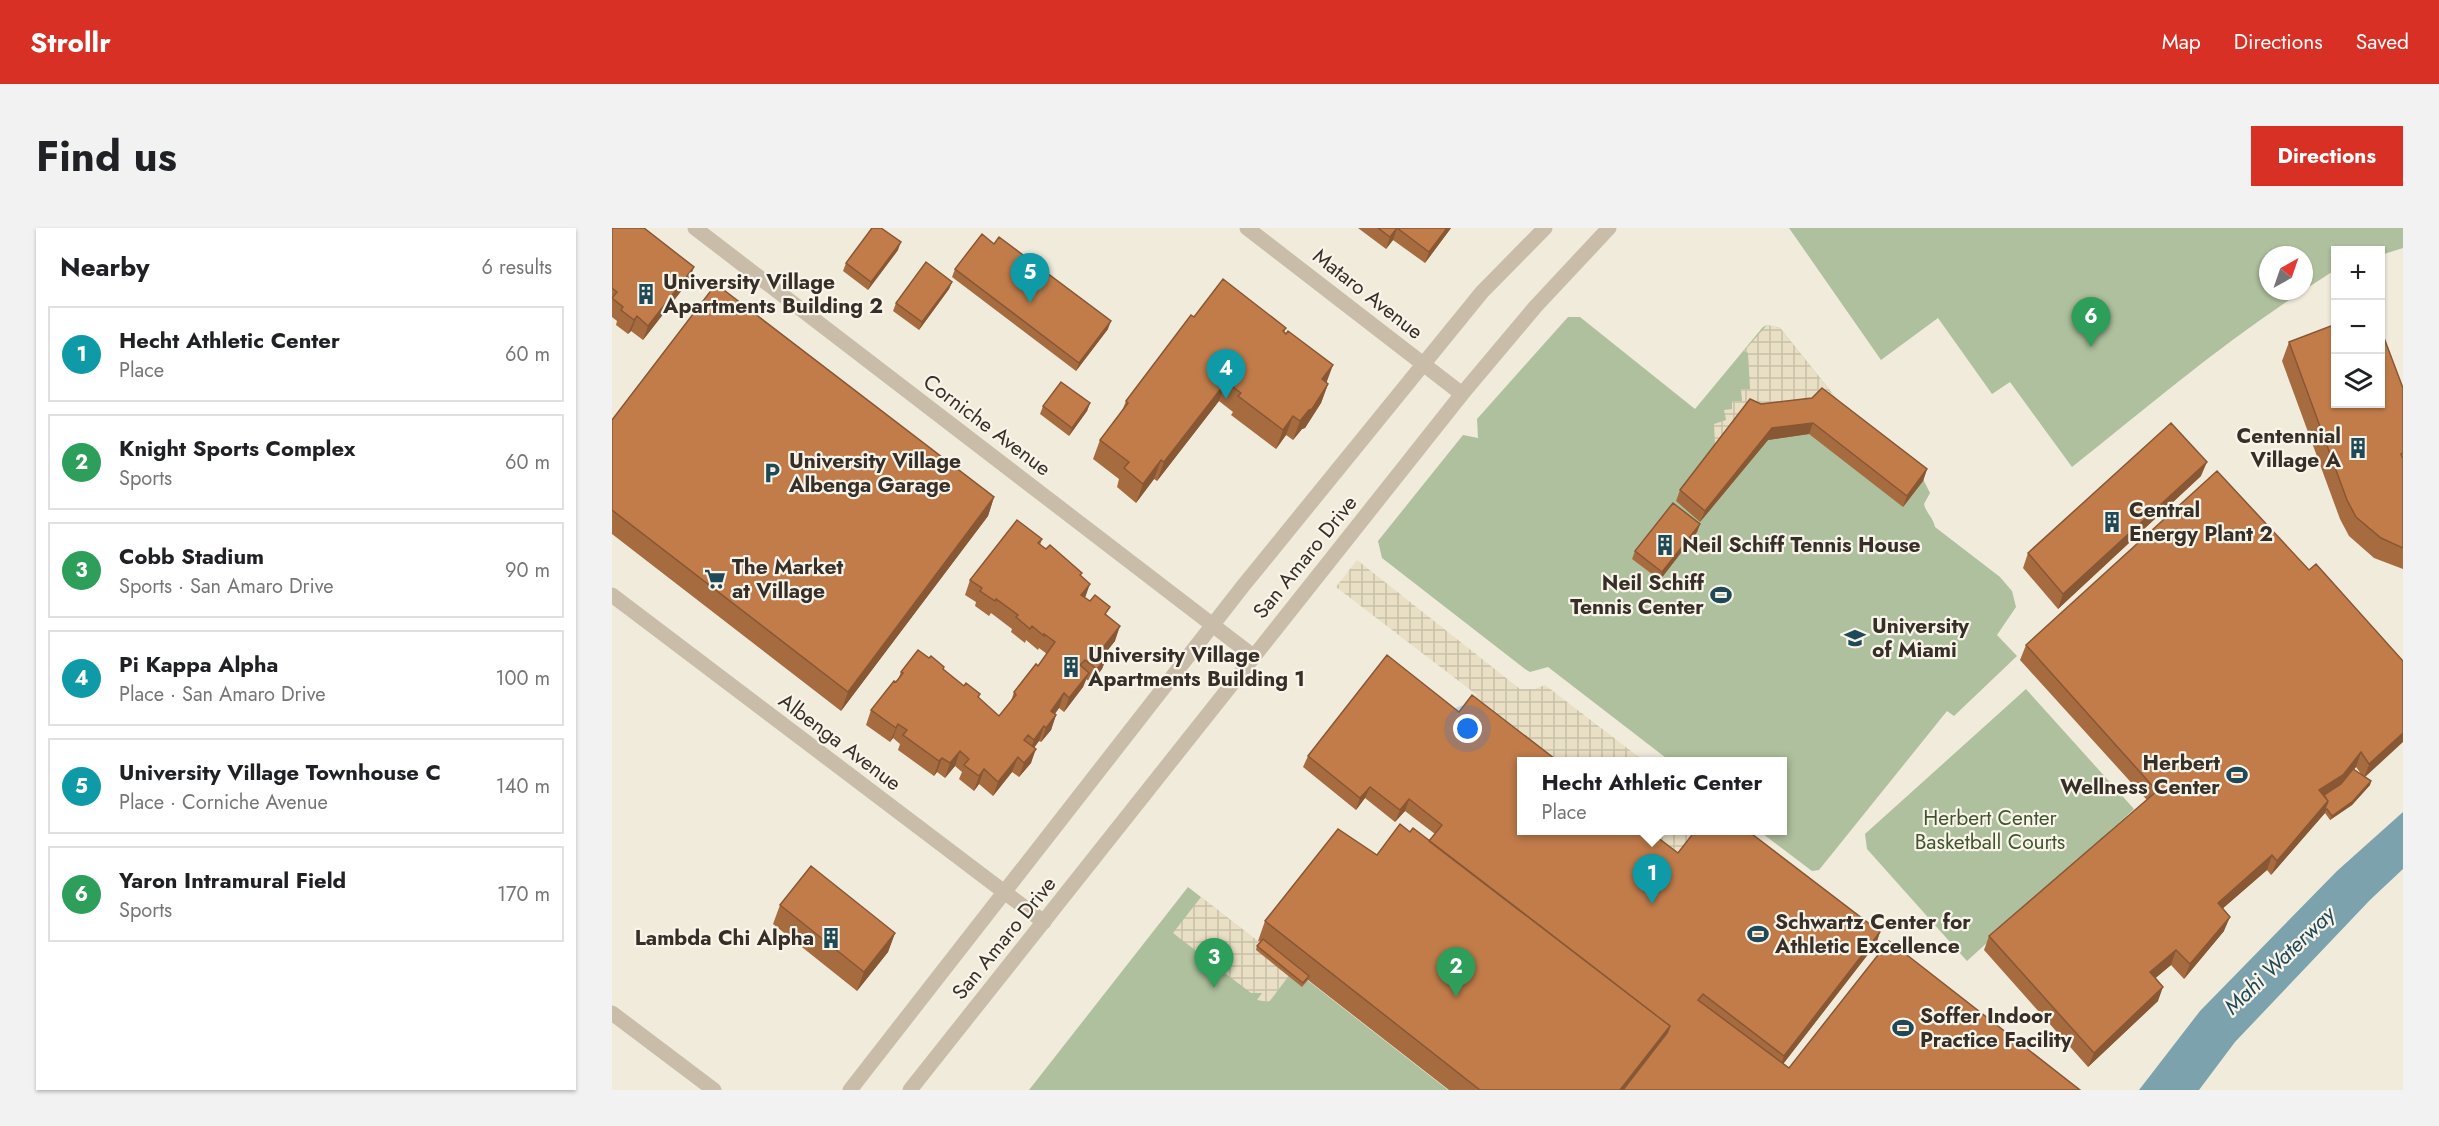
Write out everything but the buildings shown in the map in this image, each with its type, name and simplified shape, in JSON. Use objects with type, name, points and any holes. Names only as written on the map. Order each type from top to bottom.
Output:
[{"type":"street","name":"Corniche Avenue","points":[[694,228],[1253,656]]},
{"type":"street","name":"Mataro Avenue","points":[[1247,228],[1462,394]]},
{"type":"street","name":"San Amaro Drive","points":[[850,1090],[1213,624],[1423,363],[1482,292],[1545,228]]},
{"type":"street","name":"San Amaro Drive","points":[[910,1090],[1462,394],[1536,306],[1609,228]]},
{"type":"street","name":"Albenga Avenue","points":[[612,595],[1044,921]]},
{"type":"street","points":[[612,1013],[714,1090]]},
{"type":"green space","points":[[1789,228],[2403,228],[2403,248],[2385,254],[2385,246],[2331,246],[2331,273],[2313,284],[2313,246],[2259,246],[2259,300],[2290,300],[2214,354],[2072,467],[2010,382],[1992,394],[1938,318],[1881,360]]},
{"type":"green space","name":"Neil Schiff Tennis Center","points":[[1568,317],[1580,317],[1695,409],[1763,327],[1767,325],[1780,328],[1836,398],[1869,432],[1922,477],[1930,493],[1924,504],[1935,527],[2000,577],[2012,591],[2016,607],[1997,635],[2017,656],[1954,716],[1947,711],[1819,870],[1812,871],[1764,835],[1787,835],[1787,757],[1665,757],[1548,667],[1530,672],[1525,669],[1382,558],[1378,541],[1463,435],[1478,438],[1477,419]]},
{"type":"green space","name":"Herbert Center Basketball Courts","points":[[2026,689],[2134,809],[1967,961],[1867,849],[1865,834]]},
{"type":"green space","points":[[1188,887],[1448,1090],[1029,1090]]},
{"type":"shaded area","points":[[1767,325],[1780,328],[1836,398],[1837,406],[1746,410],[1715,444],[1714,424],[1726,420],[1724,410],[1732,409],[1732,401],[1742,401],[1741,389],[1750,389],[1748,353],[1744,351]]},
{"type":"shaded area","points":[[1357,560],[1520,689],[1535,689],[1545,685],[1639,757],[1535,757],[1468,706],[1477,695],[1336,587]]},
{"type":"shaded area","points":[[1635,835],[1697,835],[1674,864]]},
{"type":"shaded area","points":[[1201,897],[1294,969],[1269,1002],[1257,1000],[1262,993],[1251,993],[1173,933]]},
{"type":"water","name":"Mahi Waterway","points":[[2403,812],[2403,869],[2370,900],[2235,1042],[2199,1090],[2139,1090],[2200,1011],[2337,871]]},
{"type":"place","name":"University Village Apartments Building 2","points":[[646,294]]},
{"type":"place","name":"University Village Townhouse C","points":[[1030,303]]},
{"type":"place","name":"Yaron Intramural Field","points":[[2091,347]]},
{"type":"place","name":"Pi Kappa Alpha","points":[[1226,399]]},
{"type":"place","name":"Centennial Village A","points":[[2358,448]]},
{"type":"place","name":"University Village Albenga Garage","points":[[772,473]]},
{"type":"place","name":"Central Energy Plant 2","points":[[2112,522]]},
{"type":"place","name":"Neil Schiff Tennis House","points":[[1665,545]]},
{"type":"place","name":"The Market at Village","points":[[715,579]]},
{"type":"place","name":"Neil Schiff Tennis Center","points":[[1721,595]]},
{"type":"place","name":"University of Miami","points":[[1855,638]]},
{"type":"place","name":"University Village Apartments Building 1","points":[[1071,667]]},
{"type":"place","name":"Herbert Wellness Center","points":[[2237,775]]},
{"type":"place","name":"Hecht Athletic Center","points":[[1652,904]]},
{"type":"place","name":"Schwartz Center for Athletic Excellence","points":[[1758,934]]},
{"type":"place","name":"Lambda Chi Alpha","points":[[831,938]]},
{"type":"place","name":"Cobb Stadium","points":[[1214,988]]},
{"type":"place","name":"Knight Sports Complex","points":[[1456,997]]},
{"type":"place","name":"Soffer Indoor Practice Facility","points":[[1903,1028]]}]
